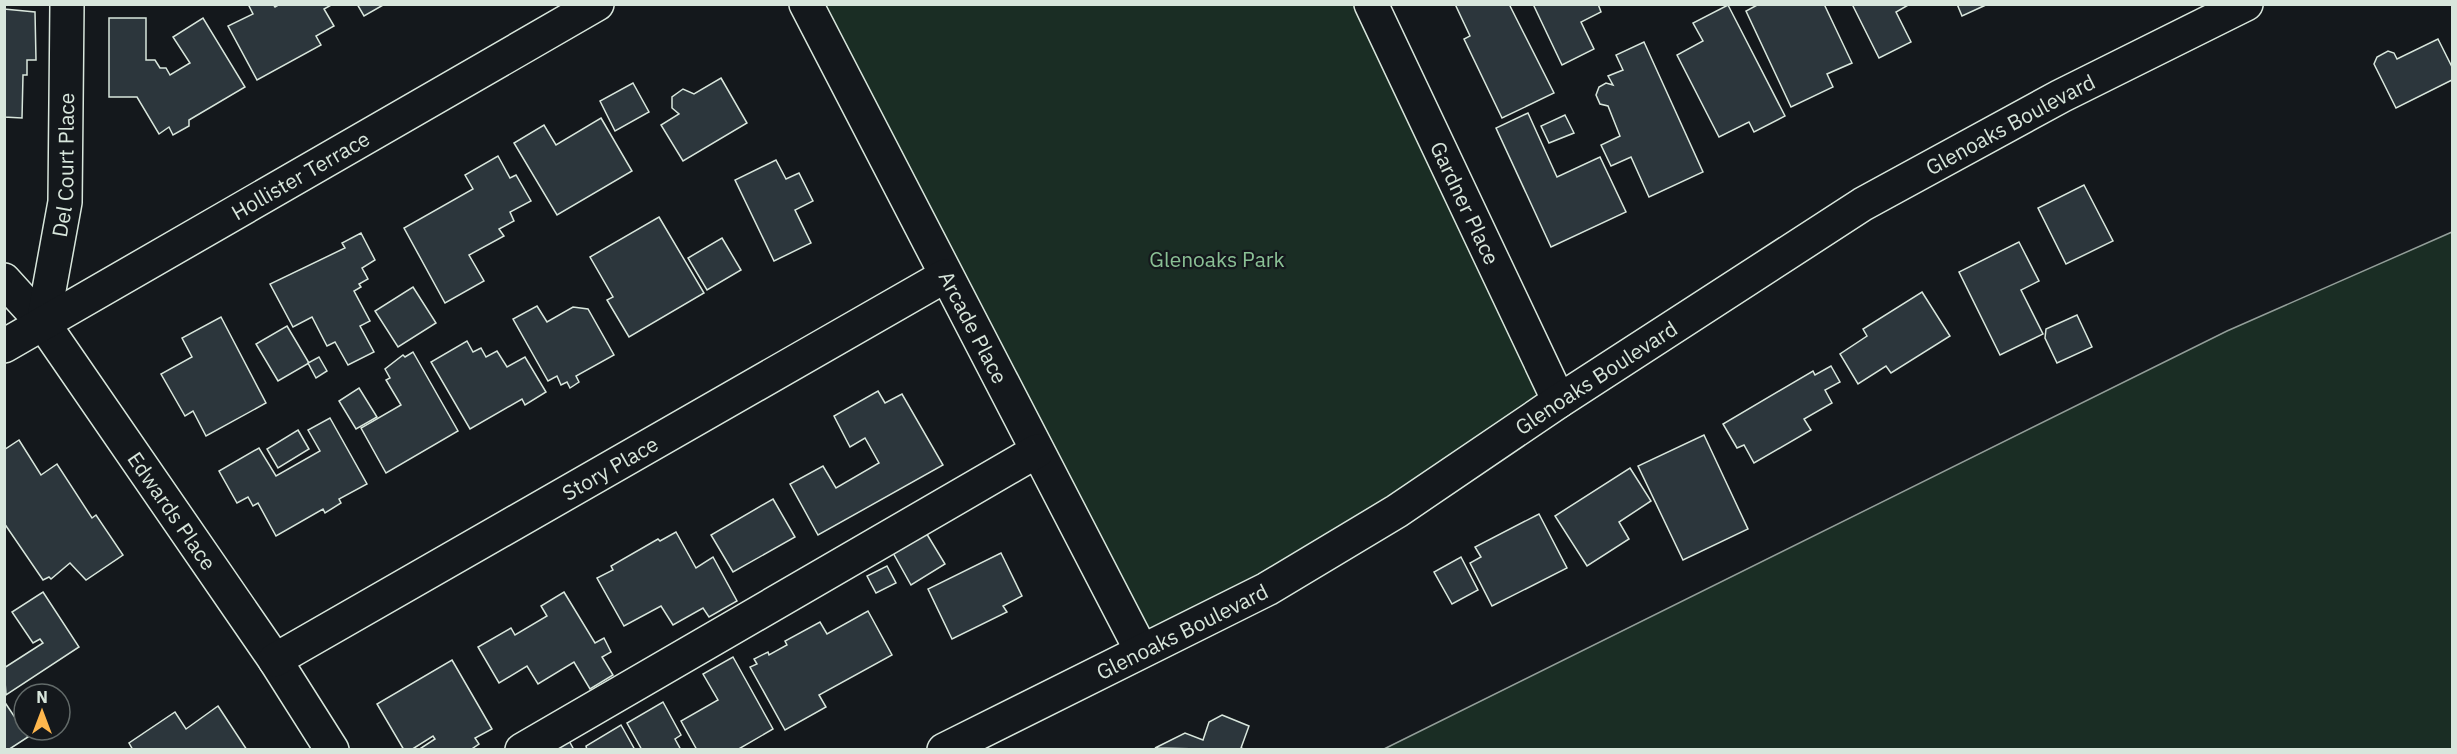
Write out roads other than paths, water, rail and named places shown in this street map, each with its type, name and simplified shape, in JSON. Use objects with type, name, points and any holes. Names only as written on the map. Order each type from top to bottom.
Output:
[{"type":"street","name":"Del Court Place","points":[[43,323],[65,202],[67,4]]},
{"type":"street","name":"Hollister Terrace","points":[[4,346],[597,4]]},
{"type":"street","name":"Arcade Place","points":[[806,4],[945,276],[1141,650]]},
{"type":"street","name":"Gardner Place","points":[[1371,4],[1559,401]]},
{"type":"street","name":"Glenoaks Boulevard","points":[[944,750],[1267,589],[1397,512],[1559,401],[1863,204],[2061,96],[2246,4]]},
{"type":"street","name":"Story Place","points":[[274,660],[945,276]]},
{"type":"street","name":"Edwards Place","points":[[4,279],[43,323],[274,660],[332,750]]},
{"type":"street","points":[[522,750],[1037,451]]},
{"type":"park label","name":"Glenoaks Park","points":[[1217,259]]}]
